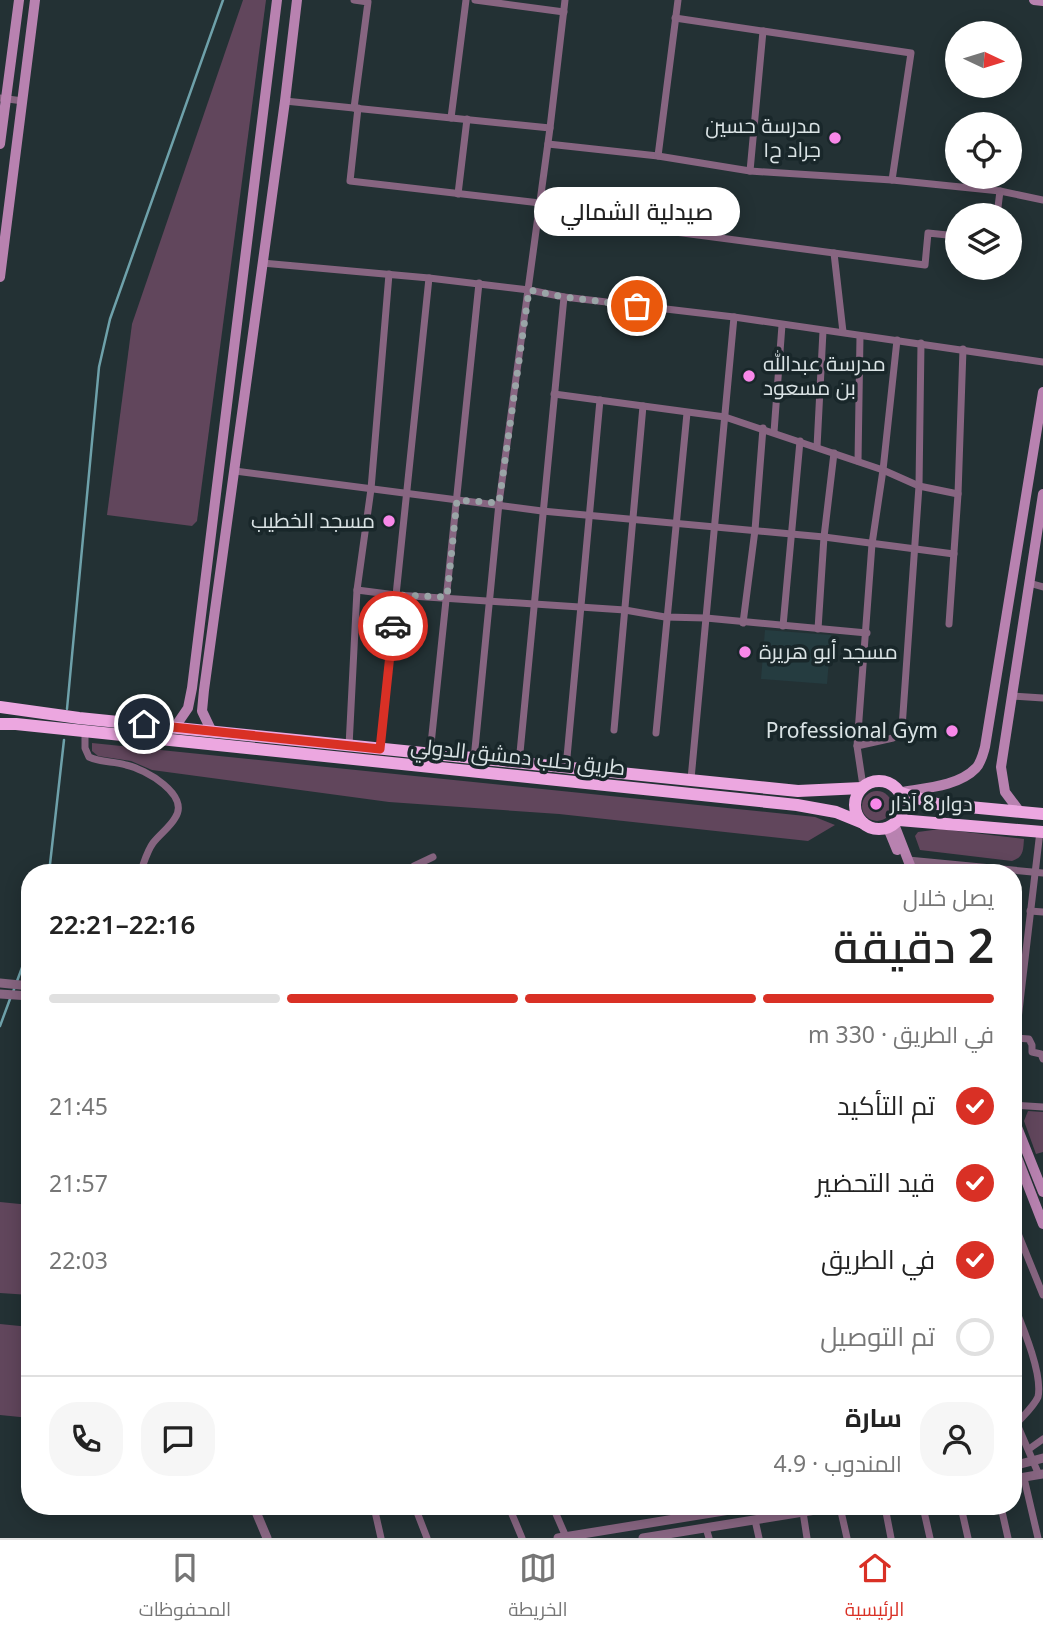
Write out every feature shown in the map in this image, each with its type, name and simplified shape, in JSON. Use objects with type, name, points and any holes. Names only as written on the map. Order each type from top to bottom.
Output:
[{"type":"highway","name":"طريق حلب دمشق الدولي","points":[[0,707],[79,718],[430,755],[799,791],[862,787]]},
{"type":"highway","name":"طريق حلب دمشق الدولي","points":[[2,725],[797,805],[835,813],[863,823]]},
{"type":"highway","points":[[1041,832],[894,824],[872,828],[863,823],[855,802],[862,787],[876,780],[887,782],[901,793],[937,804],[1043,814]]},
{"type":"highway","points":[[894,824],[904,807],[901,793]]},
{"type":"main road","points":[[0,144],[3,98],[19,0]]},
{"type":"main road","points":[[0,276],[3,230],[23,102],[35,0]]},
{"type":"main road","points":[[175,727],[188,708],[192,688],[277,0]]},
{"type":"main road","points":[[211,730],[202,711],[297,0]]},
{"type":"main road","points":[[1034,0],[1043,1]]},
{"type":"main road","points":[[901,793],[964,778],[978,767],[985,747],[1043,392]]},
{"type":"main road","points":[[1020,812],[1005,792],[1001,767],[1043,494]]},
{"type":"main road","points":[[894,824],[910,864]]},
{"type":"main road","points":[[894,824],[904,864]]},
{"type":"main road","points":[[1022,1139],[1043,1192]]},
{"type":"main road","points":[[1022,1170],[1043,1224]]},
{"type":"street","points":[[354,0],[368,2],[350,181],[540,204]]},
{"type":"street","points":[[451,118],[466,0]]},
{"type":"street","points":[[475,0],[564,12]]},
{"type":"street","points":[[474,759],[499,503],[565,0]]},
{"type":"street","points":[[658,156],[678,0]]},
{"type":"street","points":[[675,18],[911,53],[891,180]]},
{"type":"street","points":[[750,171],[763,31]]},
{"type":"street","points":[[3,98],[23,102]]},
{"type":"street","points":[[285,101],[550,128]]},
{"type":"street","points":[[458,194],[467,120]]},
{"type":"street","points":[[548,144],[658,156],[750,171],[891,180],[1000,191],[1043,200]]},
{"type":"street","points":[[998,203],[1000,191]]},
{"type":"street","points":[[538,214],[925,265],[928,233],[945,235]]},
{"type":"street","points":[[834,253],[843,332]]},
{"type":"street","points":[[262,263],[529,290],[1043,362]]},
{"type":"street","points":[[349,746],[357,590],[371,489],[389,274]]},
{"type":"street","points":[[380,749],[429,278]]},
{"type":"street","points":[[430,755],[479,284]]},
{"type":"street","points":[[519,763],[564,297]]},
{"type":"street","points":[[691,779],[734,317]]},
{"type":"street","points":[[774,432],[782,325]]},
{"type":"street","points":[[817,447],[823,331]]},
{"type":"street","points":[[858,461],[860,336]]},
{"type":"street","points":[[862,787],[857,746],[872,544],[897,340]]},
{"type":"street","points":[[857,746],[893,738],[902,728],[919,486],[921,343]]},
{"type":"street","points":[[949,624],[958,494],[963,349]]},
{"type":"street","points":[[554,394],[725,417],[858,461],[919,486],[958,494]]},
{"type":"street","points":[[566,768],[600,400]]},
{"type":"street","points":[[614,730],[643,406]]},
{"type":"street","points":[[656,733],[687,413]]},
{"type":"street","points":[[743,623],[755,530],[763,428]]},
{"type":"street","points":[[783,626],[800,441]]},
{"type":"street","points":[[818,629],[824,537],[834,453]]},
{"type":"street","points":[[235,471],[407,494],[499,503],[542,511],[824,537],[954,554]]},
{"type":"street","points":[[1029,583],[1043,587]]},
{"type":"street","points":[[357,590],[625,610],[666,617],[706,618],[867,633]]},
{"type":"street","points":[[1011,695],[1043,698]]},
{"type":"street","points":[[85,732],[85,748],[89,757],[97,761],[127,765],[146,773],[168,788],[177,799],[180,808],[176,817],[152,845],[144,864]]},
{"type":"street","points":[[1022,984],[1041,832]]},
{"type":"street","points":[[418,864],[433,857]]},
{"type":"street","points":[[908,860],[950,864]]},
{"type":"street","points":[[1022,871],[1043,873]]},
{"type":"street","points":[[1030,911],[1043,912]]},
{"type":"street","points":[[0,983],[21,985]]},
{"type":"street","points":[[0,994],[21,995]]},
{"type":"street","points":[[1022,1038],[1029,1039],[1032,1052],[1041,1054],[1043,1059]]},
{"type":"street","points":[[1022,1106],[1043,1107]]},
{"type":"street","points":[[1022,1244],[1043,1296]]},
{"type":"street","points":[[1022,1324],[1040,1367],[1039,1396],[1022,1412]]},
{"type":"street","points":[[1022,1434],[1029,1450],[1039,1460],[1041,1474],[1024,1478],[1038,1538]]},
{"type":"street","points":[[1029,1450],[1043,1439]]},
{"type":"street","points":[[257,1515],[267,1538]]},
{"type":"street","points":[[376,1515],[381,1538]]},
{"type":"street","points":[[418,1515],[427,1538]]},
{"type":"street","points":[[512,1515],[522,1538]]},
{"type":"street","points":[[555,1515],[562,1537],[698,1515]]},
{"type":"street","points":[[643,1538],[785,1515]]},
{"type":"street","points":[[803,1515],[807,1538]]},
{"type":"street","points":[[843,1515],[847,1538]]},
{"type":"street","points":[[887,1515],[891,1538]]},
{"type":"street","points":[[925,1515],[930,1538]]},
{"type":"street","points":[[963,1515],[968,1538]]},
{"type":"street","points":[[1003,1515],[1008,1538]]},
{"type":"street","points":[[755,1520],[759,1538]]},
{"type":"street","points":[[706,1528],[709,1538]]},
{"type":"shaded area","points":[[243,0],[266,0],[197,521],[192,526],[107,515],[132,324]]},
{"type":"shaded area","points":[[765,630],[831,635],[827,684],[761,679]]},
{"type":"shaded area","points":[[92,743],[815,817],[835,825],[808,841],[559,814],[389,802],[152,770],[131,761],[98,756],[92,751]]},
{"type":"shaded area","points":[[877,791],[888,795],[892,806],[888,817],[877,821],[866,817],[862,806],[866,795]]},
{"type":"shaded area","points":[[940,829],[1024,839],[1023,850],[1019,857],[1012,861],[920,850],[915,836],[918,832]]},
{"type":"shaded area","points":[[1028,1111],[1043,1112],[1043,1152],[1036,1154],[1024,1121]]},
{"type":"shaded area","points":[[0,1202],[21,1204],[21,1294],[0,1293]]},
{"type":"shaded area","points":[[0,1324],[21,1326],[21,1417],[0,1415]]},
{"type":"waterway","points":[[67,709],[99,367],[110,319],[223,0]]},
{"type":"waterway","points":[[50,864],[64,740]]},
{"type":"waterway","points":[[13,992],[21,970]]},
{"type":"waterway","points":[[0,1026],[10,999]]},
{"type":"way so far","points":[[393,626],[396,595],[447,597],[457,500],[499,503],[529,290],[637,306]]},
{"type":"place","name":"مدرسة حسين جراد ح١","points":[[835,138]]},
{"type":"place","name":"صيدلية الشمالي","points":[[637,306]]},
{"type":"place","name":"مدرسة عبدالله بن مسعود","points":[[749,376]]},
{"type":"place","name":"مسجد الخطيب","points":[[389,521]]},
{"type":"place","name":"مسجد أبو هريرة","points":[[745,652]]},
{"type":"place","name":"Professional Gym","points":[[952,731]]},
{"type":"place","name":"دوار 8 آذار","points":[[876,804]]},
{"type":"route","points":[[144,724],[380,749],[393,626]]}]
